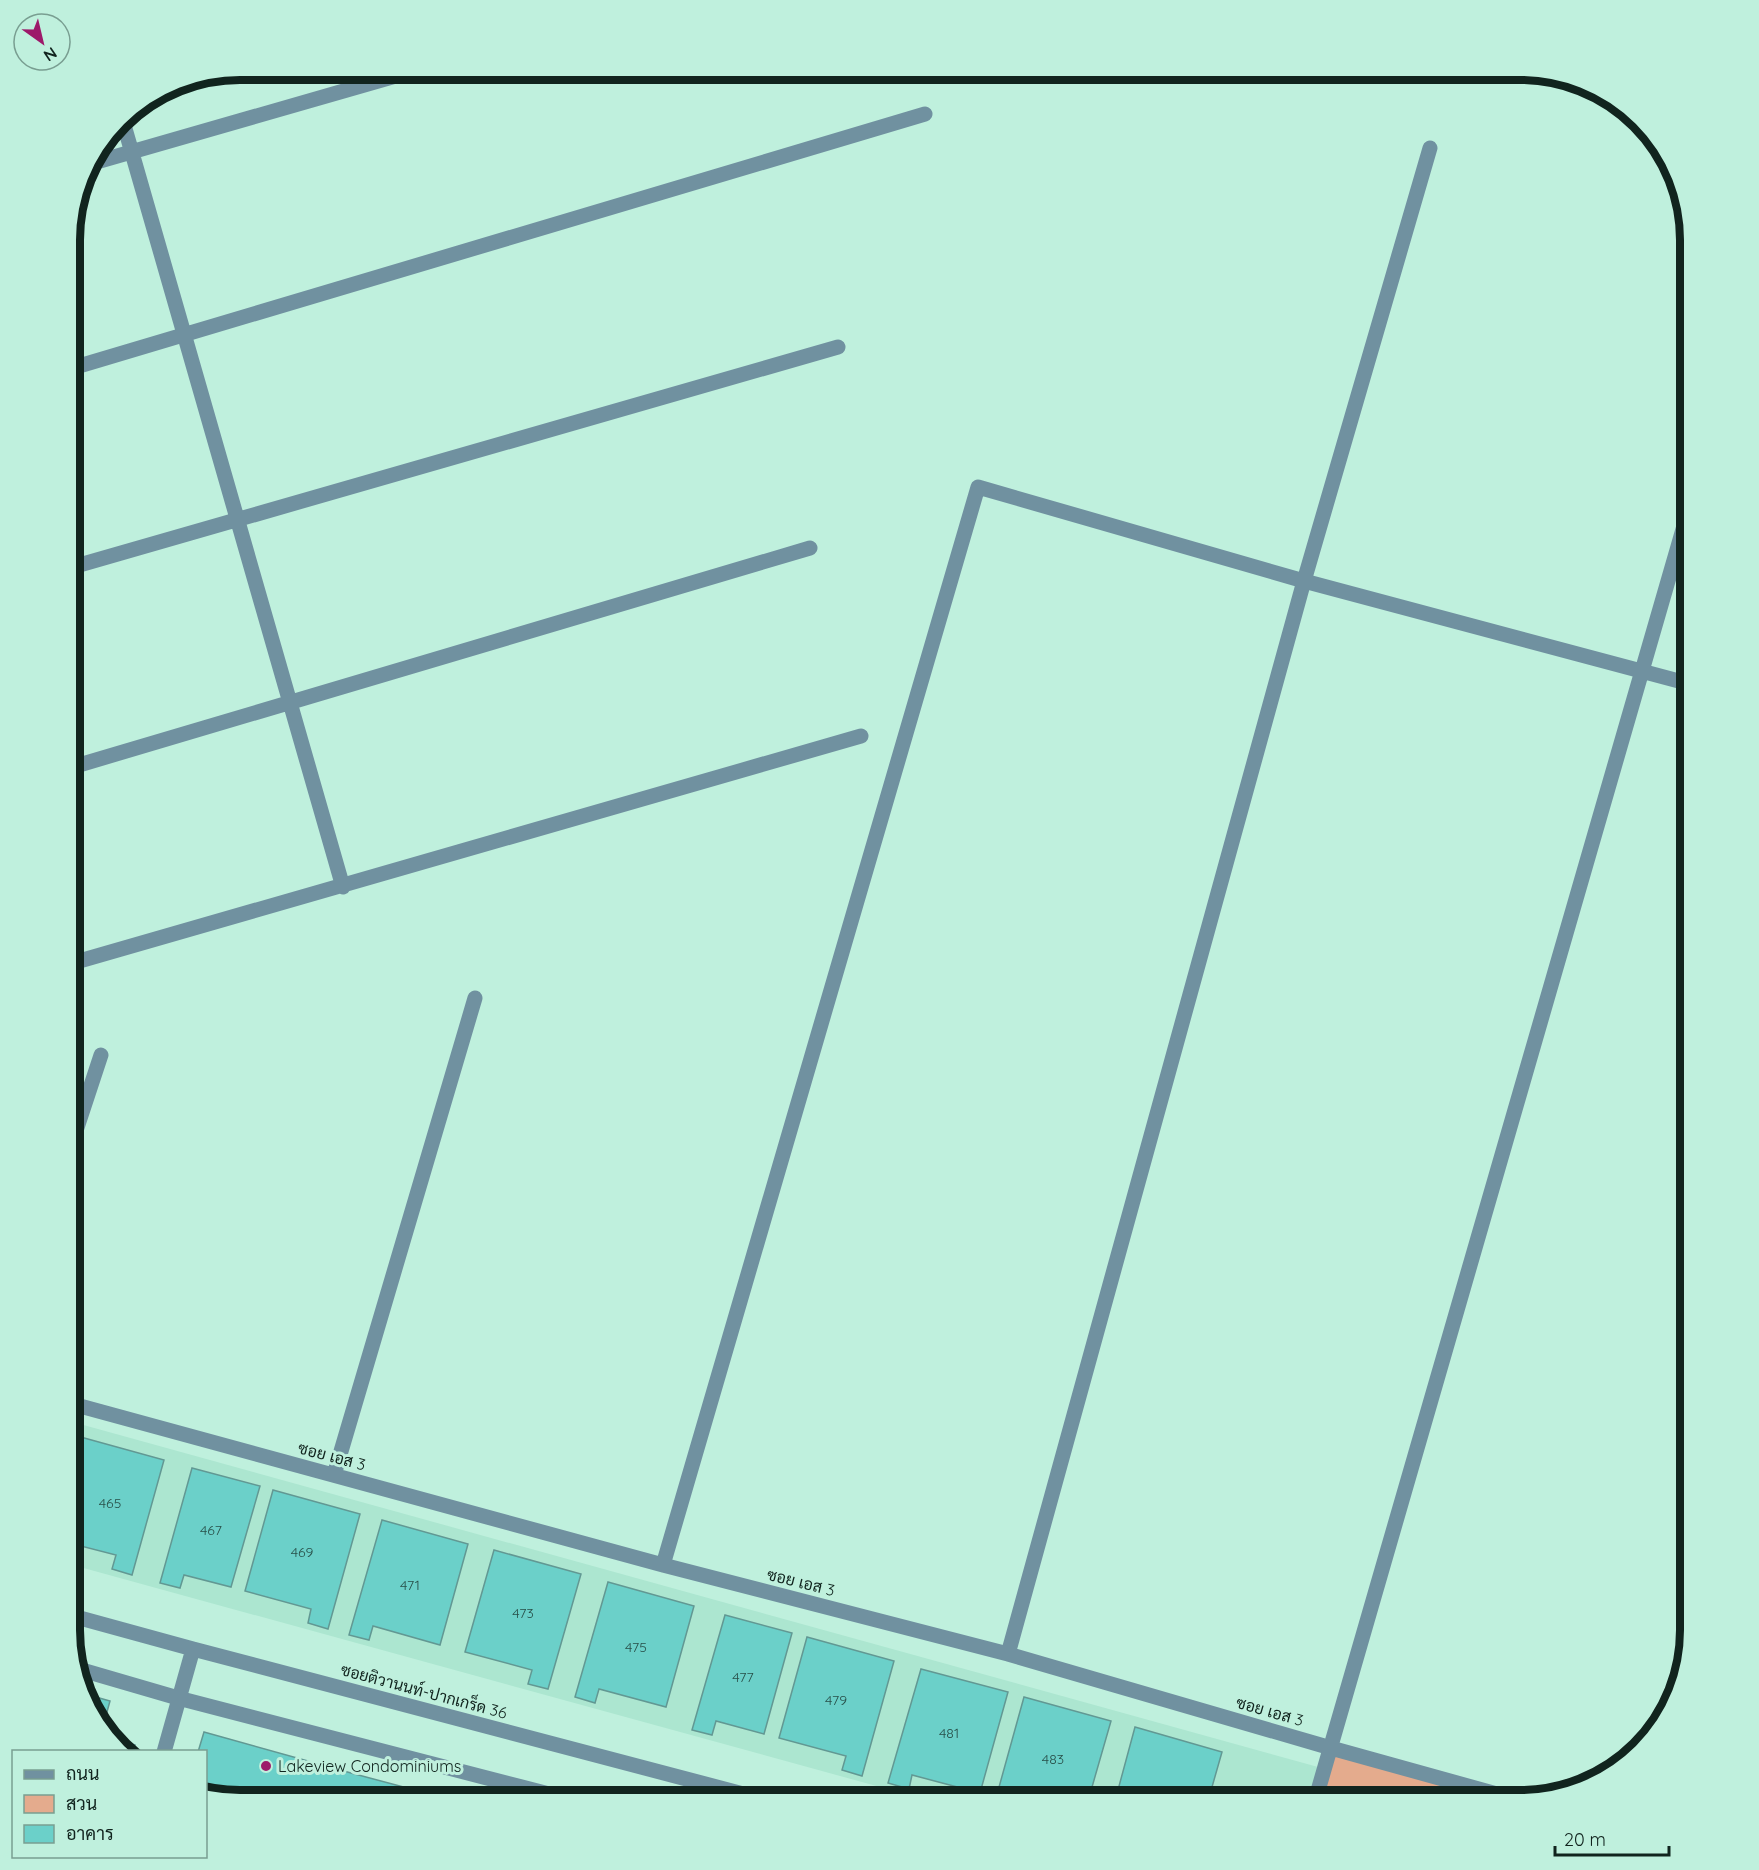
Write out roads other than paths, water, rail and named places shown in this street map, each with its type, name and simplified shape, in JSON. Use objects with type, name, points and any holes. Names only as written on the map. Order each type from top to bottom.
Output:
[{"type":"street","points":[[100,161],[382,80]]},
{"type":"street","points":[[80,366],[925,114]]},
{"type":"street","points":[[125,127],[343,887]]},
{"type":"street","points":[[1008,1654],[1304,582],[1430,148]]},
{"type":"street","points":[[80,565],[838,347]]},
{"type":"street","points":[[663,1565],[978,487],[1304,582],[1680,681]]},
{"type":"street","points":[[1318,1790],[1680,540]]},
{"type":"street","points":[[80,765],[810,549]]},
{"type":"street","points":[[80,961],[861,736]]},
{"type":"street","points":[[334,1475],[475,998]]},
{"type":"street","points":[[80,1119],[101,1055]]},
{"type":"street","name":"ซอย เอส 3","points":[[80,1406],[663,1565],[1008,1654],[1482,1790]]},
{"type":"street","name":"ซอยติวานนท์-ปากเกร็ด 36","points":[[80,1618],[728,1790]]},
{"type":"street","points":[[165,1750],[193,1649]]},
{"type":"street","points":[[85,1671],[178,1698],[533,1790]]},
{"type":"place","name":"Lakeview Condominiums","points":[[266,1766]]}]
